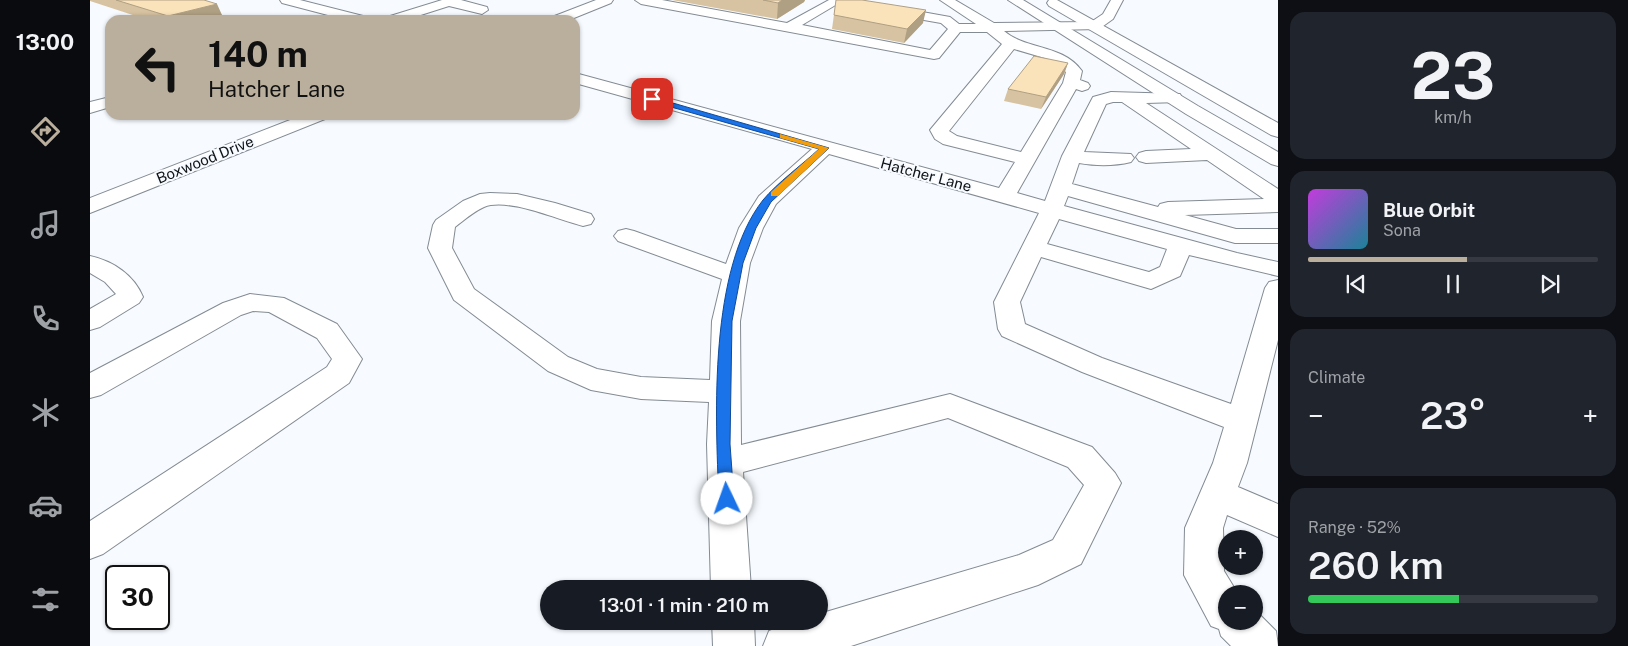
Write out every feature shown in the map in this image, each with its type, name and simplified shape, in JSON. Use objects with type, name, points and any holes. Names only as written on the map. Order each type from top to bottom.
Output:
[{"type":"street","points":[[286,0],[341,15]]},
{"type":"street","points":[[313,7],[342,0]]},
{"type":"street","points":[[570,15],[607,0]]},
{"type":"street","points":[[641,0],[934,55],[956,28]]},
{"type":"street","points":[[1014,0],[1278,160]]},
{"type":"street","points":[[1047,0],[1278,131]]},
{"type":"street","points":[[876,8],[945,20],[956,28],[989,26],[1094,26],[1108,16],[1117,0]]},
{"type":"street","points":[[407,15],[451,1],[482,10]]},
{"type":"street","points":[[789,27],[839,1]]},
{"type":"street","points":[[929,2],[951,3],[989,26],[1010,44],[1039,49],[1068,65],[1074,72],[1071,83],[1004,197]]},
{"type":"street","points":[[337,14],[356,8]]},
{"type":"street","points":[[416,12],[428,15]]},
{"type":"street","points":[[1010,44],[939,130],[942,135],[950,140],[1027,159]]},
{"type":"street","name":"Hatcher Lane","points":[[580,79],[1180,246],[1278,270]]},
{"type":"street","points":[[1071,83],[1118,97],[1278,199]]},
{"type":"street","points":[[1174,98],[1118,97],[1099,101],[1072,156],[1052,210],[1007,302],[1012,329],[1092,365],[1242,421]]},
{"type":"street","points":[[90,108],[105,104]]},
{"type":"street","points":[[282,120],[294,125]]},
{"type":"street","name":"Boxwood Drive","points":[[90,206],[306,120]]},
{"type":"street","points":[[731,580],[725,462],[726,321],[736,276],[751,228],[767,201],[825,148]]},
{"type":"street","points":[[1146,157],[1210,154]]},
{"type":"street","points":[[1072,156],[1090,159],[1124,158]]},
{"type":"street","points":[[1061,187],[1235,236],[1278,236]]},
{"type":"street","points":[[583,219],[562,210],[506,200],[481,201],[457,214],[444,225],[440,248],[463,294],[558,364],[591,378],[641,388],[725,392]]},
{"type":"street","points":[[1153,213],[1155,210],[1278,205]]},
{"type":"street","points":[[626,236],[736,276]]},
{"type":"street","points":[[1033,247],[1152,281],[1171,271],[1180,246]]},
{"type":"street","points":[[90,263],[108,272],[128,288],[130,297],[90,321]]},
{"type":"street","points":[[1218,599],[1204,575],[1204,528],[1230,463],[1273,328],[1278,288]]},
{"type":"street","points":[[90,387],[232,309],[250,302],[274,304],[328,331],[347,359],[338,375],[93,534]]},
{"type":"street","points":[[725,462],[950,406],[1080,457],[1103,483],[1067,552],[1024,572],[784,646]]},
{"type":"street","points":[[1218,495],[1278,521]]},
{"type":"street","points":[[733,630],[734,646]]},
{"type":"street","points":[[1245,630],[1261,646]]},
{"type":"building","points":[[116,0],[204,0],[217,4],[172,15],[165,15]]},
{"type":"building","points":[[763,0],[782,0],[778,3]]},
{"type":"building","points":[[836,0],[862,0],[926,10],[907,29],[834,15]]},
{"type":"building","points":[[1034,56],[1068,63],[1046,97],[1008,89]]},
{"type":"slow traffic","points":[[775,194],[825,148],[783,136]]},
{"type":"route","points":[[652,99],[825,148],[767,201],[751,228],[738,263],[726,321],[724,444],[727,499]]}]
